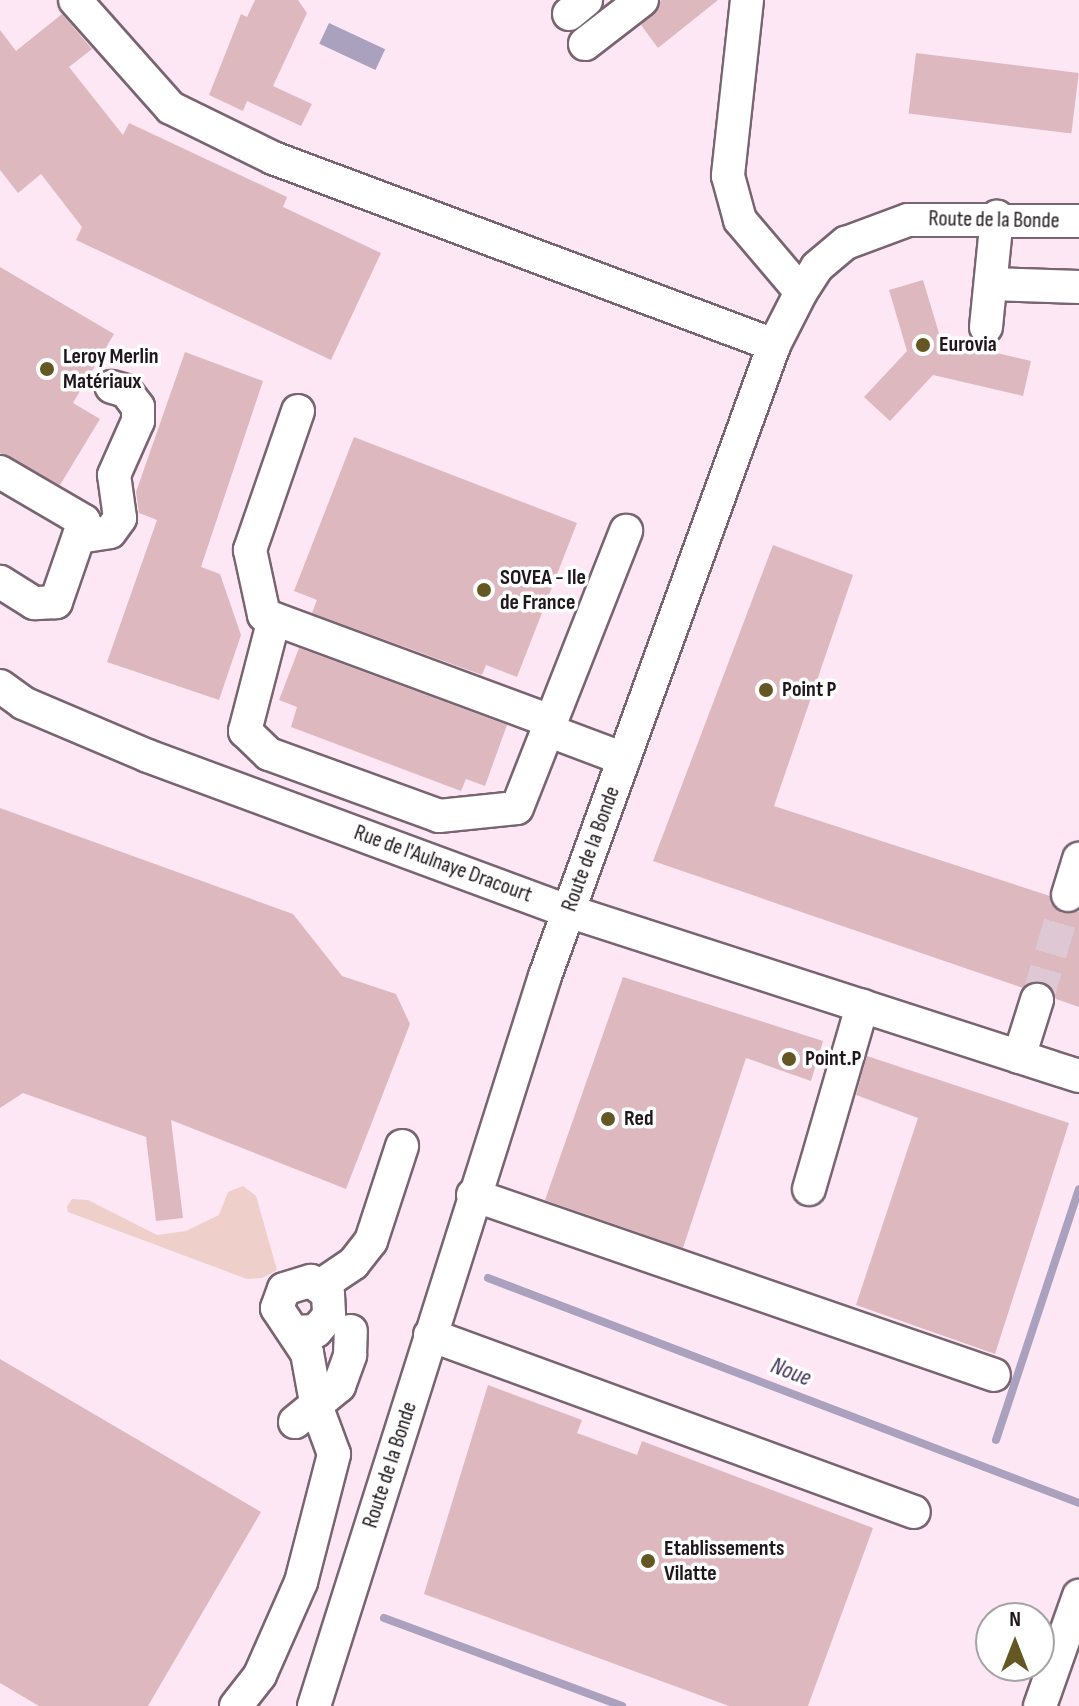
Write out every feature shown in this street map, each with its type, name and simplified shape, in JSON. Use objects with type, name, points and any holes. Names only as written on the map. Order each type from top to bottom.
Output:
[{"type":"street","points":[[75,0],[171,108],[273,158],[774,345]]},
{"type":"street","points":[[585,44],[642,0]]},
{"type":"street","points":[[747,0],[728,176],[740,220],[801,292]]},
{"type":"street","points":[[986,327],[997,217]]},
{"type":"street","name":"Route de la Bonde","points":[[314,1706],[473,1195],[568,911],[774,345],[801,292],[817,267],[869,231],[908,220],[997,217],[1079,221]]},
{"type":"street","points":[[991,284],[1079,287]]},
{"type":"street","points":[[79,537],[110,532],[120,518],[114,475],[138,421],[138,407],[126,391],[112,387]]},
{"type":"street","points":[[298,411],[250,550],[264,615],[549,726],[624,759]]},
{"type":"street","points":[[0,472],[84,521],[56,602],[34,603],[0,582]]},
{"type":"street","points":[[274,619],[245,731],[269,754],[439,816],[517,808],[626,531]]},
{"type":"street","name":"Rue de l'Aulnaye Dracourt","points":[[0,686],[23,703],[148,756],[568,911],[1079,1076]]},
{"type":"street","points":[[1068,895],[1079,859]]},
{"type":"street","points":[[1019,1057],[1037,1000]]},
{"type":"street","points":[[809,1189],[862,1006]]},
{"type":"street","points":[[236,1706],[260,1675],[301,1582],[334,1454],[306,1415],[307,1353],[295,1332],[316,1331],[329,1316],[328,1294],[320,1286],[353,1264],[371,1241],[402,1146]]},
{"type":"street","points":[[473,1195],[994,1375]]},
{"type":"street","points":[[306,1415],[339,1386],[350,1355],[351,1331]]},
{"type":"street","points":[[430,1335],[914,1512]]},
{"type":"street","points":[[1040,1706],[1079,1596]]},
{"type":"shaded area","points":[[329,23],[385,49],[375,70],[319,44]]},
{"type":"shaded area","points":[[243,1186],[256,1196],[277,1270],[262,1278],[247,1279],[68,1212],[67,1207],[72,1199],[88,1200],[157,1235],[186,1231],[219,1215],[228,1192]]},
{"type":"building","points":[[255,0],[298,0],[307,13],[273,86],[312,104],[301,126],[247,101],[243,111],[209,95],[241,14],[247,17]]},
{"type":"building","points":[[661,0],[718,0],[658,48],[641,25]]},
{"type":"building","points":[[62,14],[92,49],[69,67],[123,135],[129,123],[287,197],[283,207],[381,253],[331,360],[76,240],[82,227],[41,174],[18,193],[0,170],[0,30],[16,51]]},
{"type":"building","points":[[916,53],[1079,73],[1071,134],[909,114]]},
{"type":"building","name":"Leroy Merlin Matériaux","points":[[0,267],[114,334],[73,403],[100,419],[60,485],[0,453]]},
{"type":"building","points":[[923,280],[941,340],[1031,361],[1023,396],[933,375],[890,421],[864,397],[907,351],[889,290]]},
{"type":"building","points":[[185,352],[263,381],[201,567],[220,574],[241,635],[219,700],[107,662],[157,520],[139,513],[136,492]]},
{"type":"building","points":[[354,437],[577,523],[517,677],[486,665],[482,675],[312,613],[317,600],[294,591]]},
{"type":"building","name":"Point P","points":[[773,545],[853,575],[774,806],[1050,896],[1062,913],[1079,910],[1079,1007],[1056,999],[1043,982],[1023,988],[653,861]]},
{"type":"building","points":[[299,648],[507,725],[485,786],[466,779],[461,791],[291,727],[297,707],[279,700]]},
{"type":"building","points":[[0,808],[293,914],[342,976],[396,994],[410,1024],[346,1189],[171,1120],[183,1218],[156,1221],[146,1137],[23,1093],[0,1108]]},
{"type":"building","points":[[623,977],[823,1041],[811,1081],[746,1058],[683,1248],[545,1200]]},
{"type":"building","points":[[867,1056],[1069,1123],[995,1354],[856,1305],[918,1118],[856,1095]]},
{"type":"building","points":[[0,1359],[261,1512],[148,1706],[39,1706],[0,1683]]},
{"type":"building","name":"Etablissements Vilatte","points":[[488,1385],[582,1420],[577,1433],[637,1455],[642,1441],[873,1528],[808,1706],[729,1706],[424,1594]]},
{"type":"waterway","name":"Noue","points":[[996,1440],[1079,1189]]},
{"type":"waterway","name":"Noue","points":[[488,1278],[1079,1503]]},
{"type":"waterway","name":"Noue","points":[[384,1618],[622,1706]]},
{"type":"tunnel","points":[[1037,1000],[1068,895]]},
{"type":"place","name":"Eurovia","points":[[923,345]]},
{"type":"place","name":"Leroy Merlin Matériaux","points":[[47,369]]},
{"type":"place","name":"SOVEA - Ile de France","points":[[484,590]]},
{"type":"place","name":"Point P","points":[[766,690]]},
{"type":"place","name":"Point.P","points":[[789,1059]]},
{"type":"place","name":"Red","points":[[608,1119]]},
{"type":"place","name":"Etablissements Vilatte","points":[[648,1561]]}]
